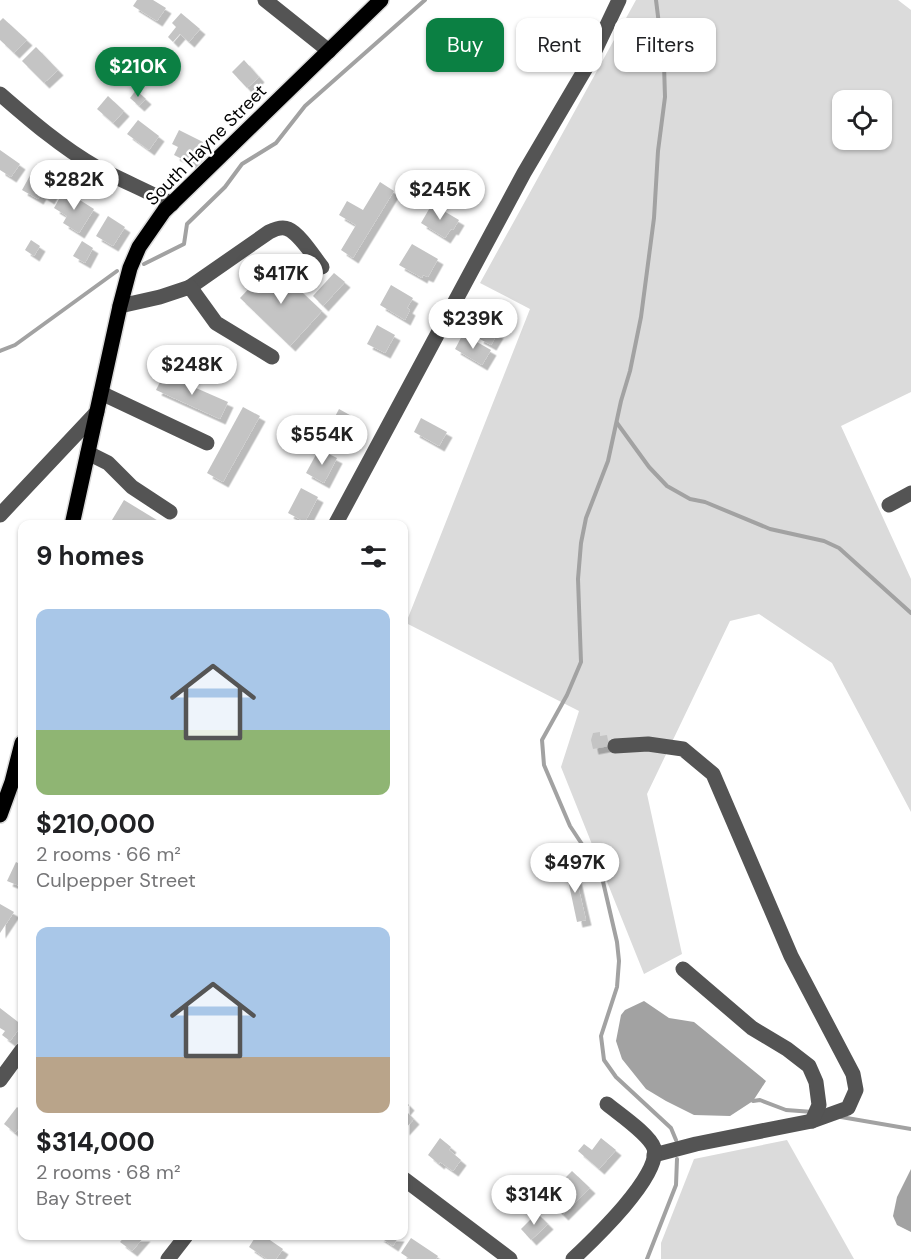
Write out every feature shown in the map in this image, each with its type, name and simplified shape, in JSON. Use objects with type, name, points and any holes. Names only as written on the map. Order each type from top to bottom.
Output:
[{"type":"main road","name":"South Hayne Street","points":[[73,520],[120,306],[130,268],[139,247],[164,212],[381,0]]},
{"type":"main road","points":[[0,815],[18,759]]},
{"type":"street","points":[[265,0],[329,51]]},
{"type":"street","points":[[338,520],[524,173],[590,61],[619,0]]},
{"type":"street","points":[[0,94],[41,130],[72,152],[96,167],[172,204]]},
{"type":"street","points":[[120,306],[190,287],[277,228],[287,228],[296,235],[322,267]]},
{"type":"street","points":[[190,287],[216,323],[272,357]]},
{"type":"street","points":[[101,393],[207,443]]},
{"type":"street","points":[[0,516],[97,412]]},
{"type":"street","points":[[88,453],[108,463],[132,487],[170,512]]},
{"type":"street","points":[[889,504],[911,493]]},
{"type":"street","points":[[615,746],[648,744],[683,749],[713,774],[791,956],[853,1074],[856,1090],[848,1108],[812,1121],[654,1155]]},
{"type":"street","points":[[683,969],[752,1028],[788,1049],[808,1066],[816,1082],[819,1105],[812,1121]]},
{"type":"street","points":[[0,1080],[18,1055]]},
{"type":"street","points":[[573,1259],[624,1207],[638,1189],[654,1155],[654,1147],[644,1134],[607,1104]]},
{"type":"street","points":[[408,1182],[510,1259]]},
{"type":"street","points":[[168,1259],[183,1240]]},
{"type":"shaded area","points":[[636,0],[898,0],[911,10],[911,392],[841,426],[911,579],[911,812],[832,663],[759,614],[730,621],[647,794],[682,954],[644,974],[561,767],[579,711],[408,624],[408,618],[530,309],[480,283],[596,72],[602,72],[602,62],[614,40],[614,72],[716,72],[716,18],[626,18]]},
{"type":"shaded area","points":[[644,1001],[669,1018],[694,1022],[766,1081],[753,1101],[730,1116],[694,1115],[646,1089],[622,1059],[616,1041],[621,1015],[625,1010]]},
{"type":"shaded area","points":[[787,1140],[854,1259],[661,1259],[661,1243],[694,1159]]},
{"type":"shaded area","points":[[911,1169],[911,1232],[897,1225],[893,1216],[897,1197]]},
{"type":"building","points":[[137,0],[153,0],[166,8],[157,21],[133,6]]},
{"type":"building","points":[[181,13],[200,29],[189,42],[180,34],[173,42],[168,37],[176,27],[172,23]]},
{"type":"building","points":[[3,18],[27,40],[14,53],[0,40],[0,21]]},
{"type":"building","points":[[36,47],[58,70],[44,83],[22,61]]},
{"type":"building","points":[[244,60],[259,77],[247,88],[232,72]]},
{"type":"building","points":[[136,90],[146,99],[139,106],[130,98]]},
{"type":"building","points":[[108,96],[124,111],[113,123],[97,109]]},
{"type":"building","points":[[138,120],[159,136],[149,150],[127,134]]},
{"type":"building","points":[[179,130],[203,142],[192,164],[174,155],[178,147],[172,144]]},
{"type":"building","points":[[0,150],[20,164],[11,177],[0,170]]},
{"type":"building","points":[[32,172],[56,186],[49,199],[41,194],[38,199],[22,190]]},
{"type":"building","points":[[380,182],[394,191],[353,258],[341,250],[356,225],[339,215],[347,201],[363,210]]},
{"type":"building","points":[[64,190],[94,209],[79,233],[63,223],[67,216],[54,208]]},
{"type":"building","points":[[432,204],[459,220],[445,238],[421,223]]},
{"type":"building","points":[[108,216],[125,227],[113,246],[96,236]]},
{"type":"building","points":[[31,240],[40,246],[34,256],[25,250]]},
{"type":"building","points":[[82,241],[93,248],[85,263],[73,256]]},
{"type":"building","points":[[412,244],[438,259],[428,277],[423,275],[422,278],[399,265]]},
{"type":"building","points":[[272,264],[322,311],[290,346],[240,298]]},
{"type":"building","points":[[334,273],[345,282],[323,306],[313,296]]},
{"type":"building","points":[[391,285],[413,298],[407,308],[410,310],[405,320],[380,305]]},
{"type":"building","points":[[377,325],[395,335],[385,353],[367,344]]},
{"type":"building","points":[[485,326],[498,333],[491,345],[478,338]]},
{"type":"building","points":[[463,334],[491,350],[482,365],[455,349]]},
{"type":"building","points":[[164,374],[228,402],[220,419],[156,390]]},
{"type":"building","points":[[243,407],[260,416],[223,482],[207,473]]},
{"type":"building","points":[[339,409],[357,419],[344,443],[326,434]]},
{"type":"building","points":[[421,418],[447,432],[439,446],[414,432]]},
{"type":"building","points":[[319,449],[337,458],[324,483],[306,473]]},
{"type":"building","points":[[301,488],[318,497],[306,520],[288,513]]},
{"type":"building","points":[[124,500],[157,520],[112,520]]},
{"type":"building","points":[[600,732],[600,736],[607,735],[609,746],[593,749],[591,740],[593,733]]},
{"type":"building","points":[[16,862],[18,863],[18,885],[7,881]]},
{"type":"building","points":[[573,864],[586,920],[577,922],[565,866]]},
{"type":"building","points":[[0,904],[14,912],[0,933]]},
{"type":"building","points":[[0,1008],[18,1022],[18,1030],[10,1041],[2,1035],[5,1031],[0,1028]]},
{"type":"building","points":[[18,1108],[18,1129],[15,1133],[4,1124]]},
{"type":"building","points":[[408,1113],[414,1119],[408,1126]]},
{"type":"building","points":[[440,1138],[461,1160],[453,1171],[428,1155]]},
{"type":"building","points":[[601,1138],[616,1150],[599,1169],[578,1151],[584,1144],[592,1150]]},
{"type":"building","points":[[572,1171],[590,1188],[563,1215],[551,1203],[567,1187],[561,1182]]},
{"type":"building","points":[[537,1213],[548,1224],[531,1240],[521,1229]]},
{"type":"building","points":[[411,1238],[438,1256],[436,1259],[410,1259],[401,1253]]},
{"type":"building","points":[[122,1240],[142,1240],[132,1251],[120,1242]]},
{"type":"building","points":[[253,1240],[270,1240],[283,1249],[276,1259],[267,1259],[249,1247]]},
{"type":"building","points":[[384,1240],[397,1240],[393,1246]]},
{"type":"waterway","points":[[144,264],[184,244],[187,224],[225,187],[242,164],[276,143],[305,106],[425,0]]},
{"type":"waterway","points":[[656,0],[664,65],[665,97],[658,151],[654,218],[641,317],[608,461],[586,518],[581,543],[578,579],[581,662],[567,695],[542,740],[544,765],[570,826],[601,873],[617,942],[619,961],[617,987],[601,1036],[604,1060],[616,1077],[671,1128],[676,1140]]},
{"type":"waterway","points":[[0,351],[15,345],[117,271]]},
{"type":"waterway","points":[[617,423],[649,467],[667,486],[690,499],[705,502],[770,529],[824,541],[839,548],[911,613]]},
{"type":"waterway","points":[[753,1101],[760,1100],[786,1110],[813,1112]]},
{"type":"waterway","points":[[841,1117],[911,1129]]},
{"type":"waterway","points":[[647,1259],[676,1185],[677,1159]]}]
